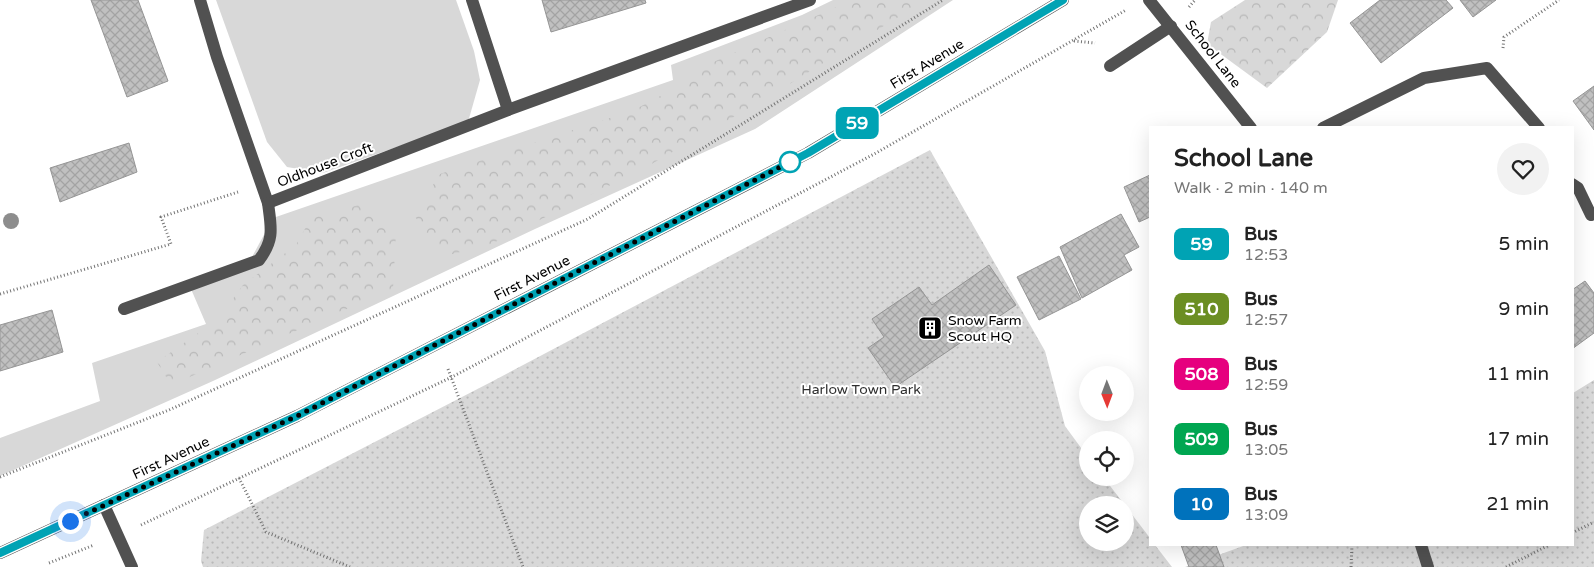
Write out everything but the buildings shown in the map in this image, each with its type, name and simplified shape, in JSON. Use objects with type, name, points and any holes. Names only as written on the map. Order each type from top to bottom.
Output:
[{"type":"street","name":"Oldhouse Croft","points":[[200,0],[216,57],[268,203],[508,110],[810,0]]},
{"type":"street","points":[[472,0],[508,110]]},
{"type":"street","name":"First Avenue","points":[[0,553],[297,416],[808,153],[1063,0]]},
{"type":"street","name":"School Lane","points":[[1149,0],[1249,126]]},
{"type":"street","points":[[1110,66],[1171,26]]},
{"type":"street","points":[[1327,126],[1424,78],[1487,68],[1537,126]]},
{"type":"street","points":[[1574,185],[1578,188],[1591,215]]},
{"type":"street","points":[[124,309],[259,260],[268,248],[272,231],[268,203]]},
{"type":"street","points":[[104,505],[132,567]]},
{"type":"street","points":[[1421,546],[1428,567]]},
{"type":"path","points":[[0,477],[169,410],[588,218],[943,0]]},
{"type":"path","points":[[1487,68],[1502,57],[1504,37],[1559,0]]},
{"type":"path","points":[[46,564],[118,536],[452,377],[876,153],[1127,9]]},
{"type":"path","points":[[0,294],[170,244],[161,217],[260,185]]},
{"type":"path","points":[[438,344],[523,567]]},
{"type":"path","points":[[239,478],[266,532],[350,567]]},
{"type":"path","points":[[1574,532],[1594,522]]},
{"type":"path","points":[[1351,567],[1352,546]]},
{"type":"path","points":[[1506,567],[1547,546]]},
{"type":"green space","points":[[216,0],[456,0],[474,51],[480,80],[468,122],[323,173],[287,167],[267,142]]},
{"type":"green space","points":[[833,0],[953,0],[755,129],[535,229],[213,381],[0,476],[0,438],[100,401],[92,363],[206,324],[188,282],[252,257],[273,218],[673,80],[671,65],[802,15]]},
{"type":"green space","points":[[852,0],[926,0],[765,99],[641,170],[491,244],[441,257],[414,215],[440,174],[634,110],[681,85],[709,64]]},
{"type":"green space","points":[[1245,0],[1338,0],[1327,32],[1267,88],[1207,44],[1211,22]]},
{"type":"green space","name":"Harlow Town Park","points":[[930,150],[1045,351],[1065,426],[1079,445],[1079,486],[1110,486],[1118,496],[1079,496],[1079,551],[1134,551],[1134,517],[1149,537],[1149,546],[1156,546],[1172,567],[203,567],[201,561],[204,530],[493,381]]},
{"type":"green space","points":[[366,203],[396,233],[393,289],[171,385],[157,362],[218,319],[243,285],[296,245],[311,218]]},
{"type":"green space","points":[[1594,380],[1594,567],[1185,567],[1243,546],[1574,546],[1574,392]]},
{"type":"bus line","name":"59","points":[[0,553],[297,416],[808,153],[1063,0]]},
{"type":"place","name":"Snow Farm Scout HQ","points":[[930,328]]},
{"type":"route","points":[[70,521],[297,416],[790,162]]}]
